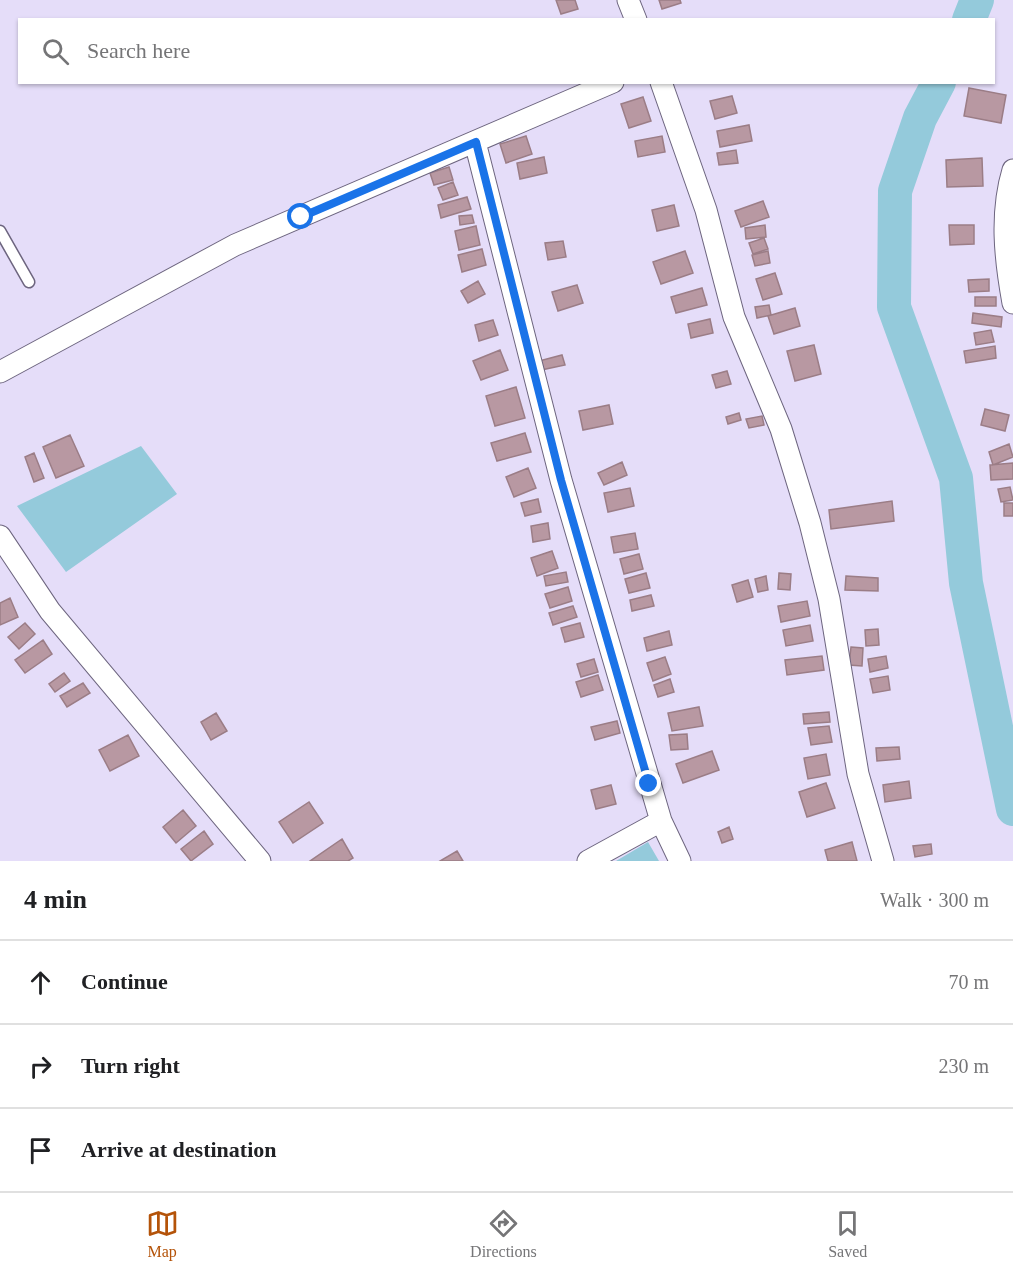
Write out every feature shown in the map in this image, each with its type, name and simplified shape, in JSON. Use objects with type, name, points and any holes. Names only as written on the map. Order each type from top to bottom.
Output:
[{"type":"street","points":[[628,0],[635,18]]},
{"type":"street","points":[[0,372],[235,245],[608,84]]},
{"type":"street","points":[[662,84],[706,210],[734,317],[781,429],[810,523],[829,599],[858,774],[883,861]]},
{"type":"street","points":[[476,142],[561,480],[661,822],[680,861]]},
{"type":"street","points":[[1013,170],[1007,191],[1005,258],[1013,303]]},
{"type":"street","points":[[0,536],[50,611],[260,861]]},
{"type":"street","points":[[588,861],[661,822]]},
{"type":"lane","points":[[0,231],[30,282]]},
{"type":"water","points":[[141,446],[177,494],[66,572],[17,506]]},
{"type":"water","points":[[648,842],[659,861],[616,861]]},
{"type":"building","points":[[556,0],[575,0],[578,9],[561,14]]},
{"type":"building","points":[[659,0],[680,0],[681,3],[662,9]]},
{"type":"building","points":[[969,88],[1006,95],[1001,123],[964,116]]},
{"type":"building","points":[[732,96],[737,113],[715,119],[710,101]]},
{"type":"building","points":[[643,97],[651,121],[629,128],[621,104]]},
{"type":"building","points":[[749,125],[752,141],[720,147],[717,131]]},
{"type":"building","points":[[526,136],[532,154],[506,163],[500,144]]},
{"type":"building","points":[[662,136],[665,152],[638,157],[635,141]]},
{"type":"building","points":[[736,150],[738,163],[719,165],[717,153]]},
{"type":"building","points":[[544,157],[547,173],[520,179],[517,163]]},
{"type":"building","points":[[982,158],[983,186],[947,187],[946,160]]},
{"type":"building","points":[[449,167],[453,180],[434,185],[430,173]]},
{"type":"building","points":[[453,182],[458,195],[443,200],[438,188]]},
{"type":"building","points":[[467,197],[471,209],[441,218],[438,205]]},
{"type":"building","points":[[763,201],[769,217],[741,227],[735,211]]},
{"type":"building","points":[[674,205],[679,226],[657,231],[652,210]]},
{"type":"building","points":[[472,215],[474,223],[460,225],[459,216]]},
{"type":"building","points":[[765,225],[766,237],[746,239],[745,228]]},
{"type":"building","points":[[949,225],[974,225],[974,244],[950,245]]},
{"type":"building","points":[[476,226],[480,245],[459,250],[455,231]]},
{"type":"building","points":[[764,238],[768,249],[753,254],[749,243]]},
{"type":"building","points":[[563,241],[566,257],[548,260],[545,243]]},
{"type":"building","points":[[482,249],[486,265],[462,272],[458,255]]},
{"type":"building","points":[[685,251],[693,273],[661,284],[653,262]]},
{"type":"building","points":[[768,251],[770,263],[755,266],[752,255]]},
{"type":"building","points":[[775,273],[782,294],[763,300],[756,279]]},
{"type":"building","points":[[989,279],[989,291],[969,292],[968,280]]},
{"type":"building","points":[[478,281],[485,294],[468,303],[461,291]]},
{"type":"building","points":[[577,285],[583,303],[558,311],[552,292]]},
{"type":"building","points":[[702,288],[707,305],[676,313],[671,297]]},
{"type":"building","points":[[975,297],[996,297],[996,306],[975,306]]},
{"type":"building","points":[[769,305],[771,315],[757,318],[755,307]]},
{"type":"building","points":[[795,308],[800,326],[774,334],[768,316]]},
{"type":"building","points":[[973,313],[1002,317],[1001,327],[972,323]]},
{"type":"building","points":[[710,319],[713,333],[691,338],[688,324]]},
{"type":"building","points":[[493,320],[498,335],[479,341],[475,325]]},
{"type":"building","points":[[991,330],[994,342],[976,345],[974,333]]},
{"type":"building","points":[[814,345],[821,374],[795,381],[787,351]]},
{"type":"building","points":[[995,346],[996,358],[966,363],[964,351]]},
{"type":"building","points":[[500,350],[508,370],[481,380],[473,361]]},
{"type":"building","points":[[562,355],[565,365],[541,370],[539,361]]},
{"type":"building","points":[[727,371],[731,384],[716,388],[712,375]]},
{"type":"building","points":[[516,387],[525,418],[495,426],[486,396]]},
{"type":"building","points":[[609,405],[613,424],[583,430],[579,411]]},
{"type":"building","points":[[985,409],[1009,415],[1005,431],[981,425]]},
{"type":"building","points":[[739,413],[741,420],[728,424],[726,417]]},
{"type":"building","points":[[762,416],[764,425],[749,428],[746,419]]},
{"type":"building","points":[[525,433],[531,452],[497,461],[491,443]]},
{"type":"building","points":[[70,435],[84,466],[56,478],[43,447]]},
{"type":"building","points":[[1009,444],[1013,457],[993,465],[989,452]]},
{"type":"building","points":[[34,453],[44,478],[34,482],[25,457]]},
{"type":"building","points":[[622,462],[627,475],[604,485],[598,473]]},
{"type":"building","points":[[1013,463],[1013,479],[991,480],[990,465]]},
{"type":"building","points":[[528,468],[536,488],[514,497],[506,477]]},
{"type":"building","points":[[1010,487],[1013,500],[1001,502],[998,489]]},
{"type":"building","points":[[630,488],[634,506],[608,512],[604,493]]},
{"type":"building","points":[[538,499],[541,512],[525,516],[521,503]]},
{"type":"building","points":[[892,501],[894,521],[831,529],[829,510]]},
{"type":"building","points":[[1004,503],[1013,503],[1013,516],[1004,516]]},
{"type":"building","points":[[548,523],[550,539],[533,542],[531,526]]},
{"type":"building","points":[[635,533],[638,549],[614,553],[611,537]]},
{"type":"building","points":[[552,551],[558,568],[537,576],[531,558]]},
{"type":"building","points":[[639,554],[643,569],[624,574],[620,559]]},
{"type":"building","points":[[566,572],[568,582],[546,586],[544,576]]},
{"type":"building","points":[[646,573],[650,588],[629,593],[625,579]]},
{"type":"building","points":[[779,573],[791,574],[790,590],[778,589]]},
{"type":"building","points":[[766,576],[768,590],[758,592],[755,579]]},
{"type":"building","points":[[846,576],[878,578],[878,591],[845,590]]},
{"type":"building","points":[[748,580],[753,597],[737,602],[732,585]]},
{"type":"building","points":[[568,587],[572,601],[550,608],[545,594]]},
{"type":"building","points":[[651,595],[654,606],[632,611],[630,600]]},
{"type":"building","points":[[10,598],[18,617],[0,625],[0,603]]},
{"type":"building","points":[[807,601],[810,616],[781,622],[778,606]]},
{"type":"building","points":[[573,606],[577,617],[553,625],[549,613]]},
{"type":"building","points":[[25,623],[35,634],[19,649],[8,637]]},
{"type":"building","points":[[580,623],[584,637],[565,642],[561,628]]},
{"type":"building","points":[[810,625],[813,641],[786,646],[783,630]]},
{"type":"building","points":[[878,629],[879,645],[866,646],[865,630]]},
{"type":"building","points":[[669,631],[672,645],[647,651],[644,638]]},
{"type":"building","points":[[43,640],[52,654],[25,673],[15,660]]},
{"type":"building","points":[[851,647],[863,648],[862,666],[849,665]]},
{"type":"building","points":[[822,656],[824,670],[787,675],[785,660]]},
{"type":"building","points":[[886,656],[888,668],[870,672],[868,659]]},
{"type":"building","points":[[665,657],[671,674],[653,681],[647,663]]},
{"type":"building","points":[[594,659],[598,672],[581,677],[577,664]]},
{"type":"building","points":[[64,673],[70,681],[55,692],[49,684]]},
{"type":"building","points":[[598,675],[603,690],[581,697],[576,682]]},
{"type":"building","points":[[888,676],[890,690],[873,693],[870,679]]},
{"type":"building","points":[[670,679],[674,692],[658,697],[654,685]]},
{"type":"building","points":[[83,683],[90,693],[67,707],[60,696]]},
{"type":"building","points":[[699,707],[703,726],[672,731],[668,713]]},
{"type":"building","points":[[829,712],[830,722],[804,724],[803,714]]},
{"type":"building","points":[[216,713],[227,731],[211,740],[201,722]]},
{"type":"building","points":[[617,721],[620,733],[595,740],[591,727]]},
{"type":"building","points":[[829,726],[832,742],[811,745],[808,728]]},
{"type":"building","points":[[687,734],[688,749],[671,750],[669,735]]},
{"type":"building","points":[[128,735],[139,756],[110,771],[99,750]]},
{"type":"building","points":[[899,747],[900,759],[877,761],[876,748]]},
{"type":"building","points":[[712,751],[719,770],[683,783],[676,764]]},
{"type":"building","points":[[826,754],[830,775],[808,779],[804,758]]},
{"type":"building","points":[[909,781],[911,798],[885,802],[883,785]]},
{"type":"building","points":[[826,783],[835,808],[807,817],[799,792]]},
{"type":"building","points":[[611,785],[616,804],[596,809],[591,790]]},
{"type":"building","points":[[309,802],[323,823],[293,843],[279,822]]},
{"type":"building","points":[[183,810],[196,826],[176,843],[163,827]]},
{"type":"building","points":[[729,827],[733,839],[722,843],[718,832]]},
{"type":"building","points":[[204,831],[213,844],[191,861],[181,849]]},
{"type":"building","points":[[342,839],[353,858],[348,861],[310,861]]},
{"type":"building","points":[[852,842],[857,861],[828,861],[825,850]]},
{"type":"building","points":[[931,844],[932,854],[915,857],[913,846]]},
{"type":"building","points":[[457,851],[463,861],[440,861]]},
{"type":"waterway","points":[[970,18],[977,0]]},
{"type":"waterway","points":[[938,84],[920,118],[895,191],[894,307],[956,478],[966,583],[1013,809]]},
{"type":"route","points":[[301,217],[476,142],[561,480],[649,784]]}]
